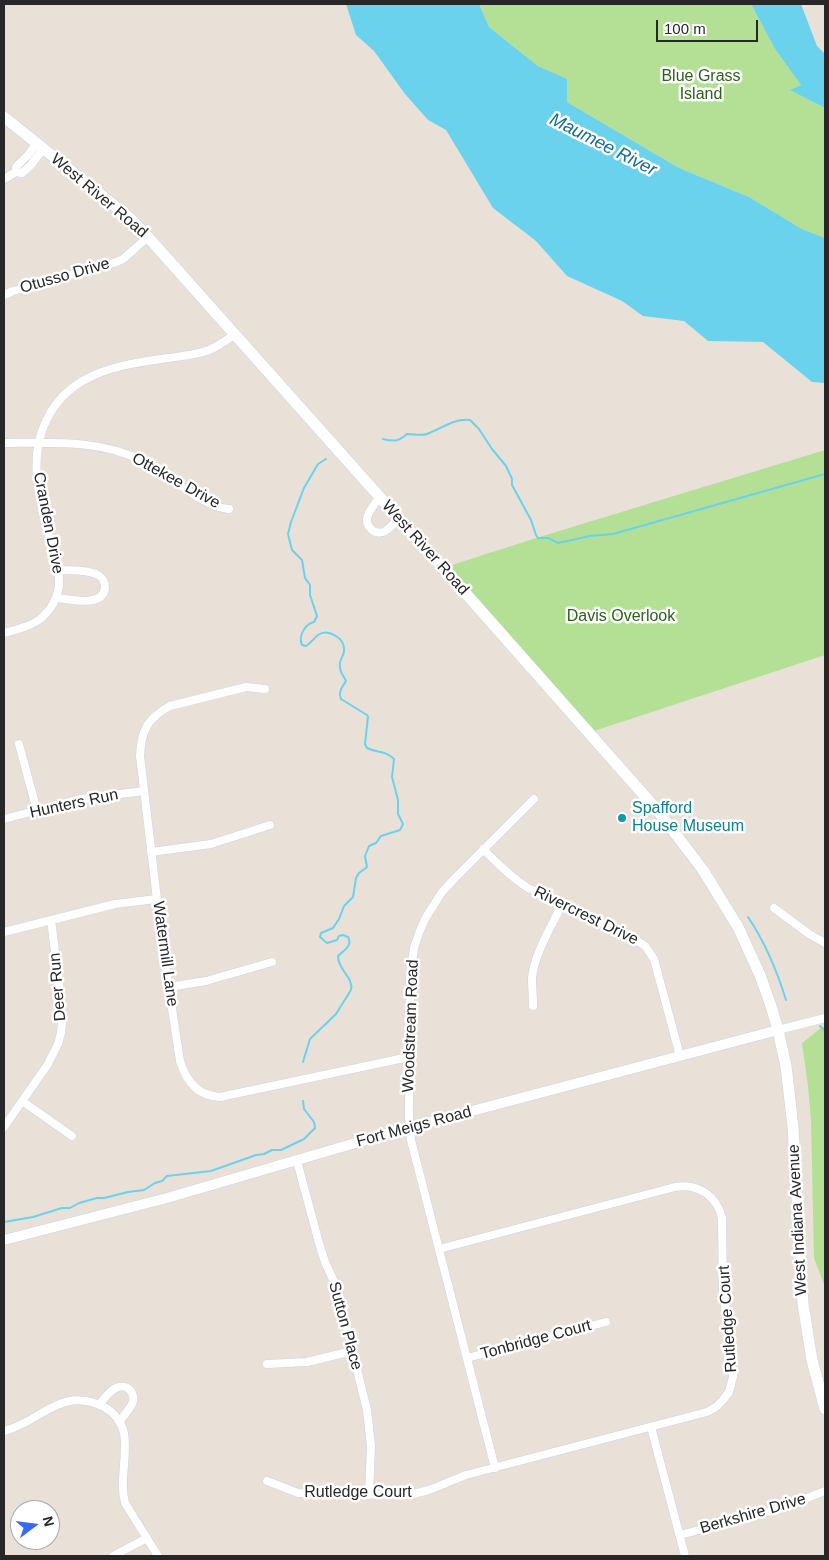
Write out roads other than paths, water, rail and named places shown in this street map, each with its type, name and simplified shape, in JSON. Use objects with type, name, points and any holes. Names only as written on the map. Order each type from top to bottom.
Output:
[{"type":"main road","name":"West River Road","points":[[4,117],[130,218],[148,237],[658,811],[703,870],[738,927],[760,975],[778,1030]]},
{"type":"main road","name":"West Indiana Avenue","points":[[778,1030],[790,1092],[802,1304],[812,1360],[825,1409]]},
{"type":"street","points":[[4,179],[16,172],[16,167],[40,146]]},
{"type":"street","name":"Otusso Drive","points":[[4,296],[13,291],[114,263],[123,259],[148,237]]},
{"type":"street","name":"Cranden Drive","points":[[4,633],[30,625],[39,620],[56,598],[59,582],[58,570],[37,485],[36,460],[38,443],[44,425],[56,404],[70,390],[90,376],[120,366],[205,351],[224,342],[235,334]]},
{"type":"street","name":"Ottekee Drive","points":[[4,443],[88,444],[114,450],[129,455],[165,473],[211,505],[220,509],[229,509]]},
{"type":"street","points":[[379,498],[367,516],[368,526],[372,530],[386,531],[399,518]]},
{"type":"street","points":[[56,598],[84,601],[95,600],[103,594],[105,586],[104,581],[96,574],[58,570]]},
{"type":"street","name":"Watermill Lane","points":[[265,689],[246,687],[170,706],[157,714],[147,725],[141,740],[140,756],[156,899],[183,1071],[192,1085],[200,1091],[210,1096],[220,1097],[409,1057]]},
{"type":"street","points":[[19,744],[36,811]]},
{"type":"street","name":"Hunters Run","points":[[4,819],[80,799],[144,791]]},
{"type":"street","name":"Woodstream Road","points":[[495,1468],[411,1140],[409,1128],[410,979],[414,948],[433,905],[442,892],[534,799]]},
{"type":"street","points":[[151,852],[211,844],[270,825]]},
{"type":"street","name":"Rivercrest Drive","points":[[484,849],[515,880],[632,937],[649,950],[658,970],[680,1056]]},
{"type":"street","points":[[4,932],[115,904],[156,899]]},
{"type":"street","points":[[533,1006],[532,978],[534,968],[539,952],[562,904]]},
{"type":"street","points":[[774,908],[809,934],[825,943]]},
{"type":"street","name":"Deer Run","points":[[4,1127],[53,1054],[60,1034],[62,1023],[59,982],[51,920]]},
{"type":"street","points":[[169,987],[213,979],[272,962]]},
{"type":"street","name":"Fort Meigs Road","points":[[4,1240],[167,1198],[409,1128],[825,1018]]},
{"type":"street","points":[[22,1101],[72,1136]]},
{"type":"street","name":"Sutton Place","points":[[297,1161],[325,1262],[337,1288],[367,1410],[370,1430],[369,1495]]},
{"type":"street","name":"Rutledge Court","points":[[267,1482],[298,1493],[399,1496],[419,1494],[459,1478],[712,1410],[729,1392],[732,1382],[732,1368],[725,1316],[722,1218],[717,1203],[710,1195],[696,1188],[676,1187],[439,1249]]},
{"type":"street","name":"Tonbridge Court","points":[[467,1358],[606,1322]]},
{"type":"street","points":[[267,1364],[307,1362],[352,1351]]},
{"type":"street","points":[[99,1405],[111,1390],[124,1386],[128,1387],[131,1390],[133,1400],[120,1421]]},
{"type":"street","points":[[4,1431],[18,1426],[55,1405],[67,1401],[90,1401],[110,1411],[120,1421],[124,1434],[122,1494],[125,1503],[158,1556]]},
{"type":"street","points":[[651,1427],[685,1556]]},
{"type":"street","name":"Berkshire Drive","points":[[680,1535],[779,1509],[825,1491]]},
{"type":"street","points":[[113,1556],[147,1538]]},
{"type":"water","name":"Maumee River","points":[[346,4],[479,4],[489,27],[538,66],[567,79],[567,102],[679,168],[749,197],[802,229],[825,238],[825,383],[812,382],[763,342],[708,341],[684,321],[643,316],[622,301],[567,276],[536,241],[493,208],[446,130],[428,120],[405,94],[374,51],[356,35]]},
{"type":"water","points":[[751,4],[801,4],[817,46],[825,54],[825,108],[790,90],[801,85],[775,49]]},
{"type":"waterway","points":[[383,439],[394,441],[407,434],[425,435],[453,422],[470,420],[479,429],[506,466],[512,479],[512,485],[531,520],[538,538],[548,538],[558,543],[590,536],[613,534],[825,474]]},
{"type":"waterway","points":[[303,1062],[310,1039],[336,1014],[351,990],[350,981],[340,966],[338,956],[349,945],[348,937],[339,936],[337,940],[327,943],[320,937],[321,933],[333,928],[344,906],[353,897],[356,878],[367,867],[365,856],[369,846],[376,843],[381,836],[400,830],[403,824],[398,814],[398,800],[392,777],[394,759],[387,754],[367,748],[365,744],[367,715],[341,699],[340,692],[346,681],[340,669],[340,662],[344,651],[341,641],[331,633],[322,633],[306,646],[302,645],[301,642],[303,631],[314,622],[317,616],[310,595],[310,585],[305,578],[302,560],[292,550],[288,534],[304,488],[318,464],[326,459]]},
{"type":"waterway","points":[[748,917],[770,957],[786,1000]]},
{"type":"waterway","points":[[820,1026],[825,1031]]},
{"type":"waterway","points":[[4,1222],[33,1217],[62,1208],[70,1208],[79,1203],[97,1198],[144,1190],[162,1181],[167,1176],[211,1171],[272,1150],[281,1150],[304,1139],[315,1128],[314,1122],[304,1109],[303,1101]]},
{"type":"place","name":"Spafford House Museum","points":[[622,818]]},
{"type":"park label","name":"Blue Grass Island","points":[[701,86]]},
{"type":"park label","name":"Davis Overlook","points":[[621,617]]}]
